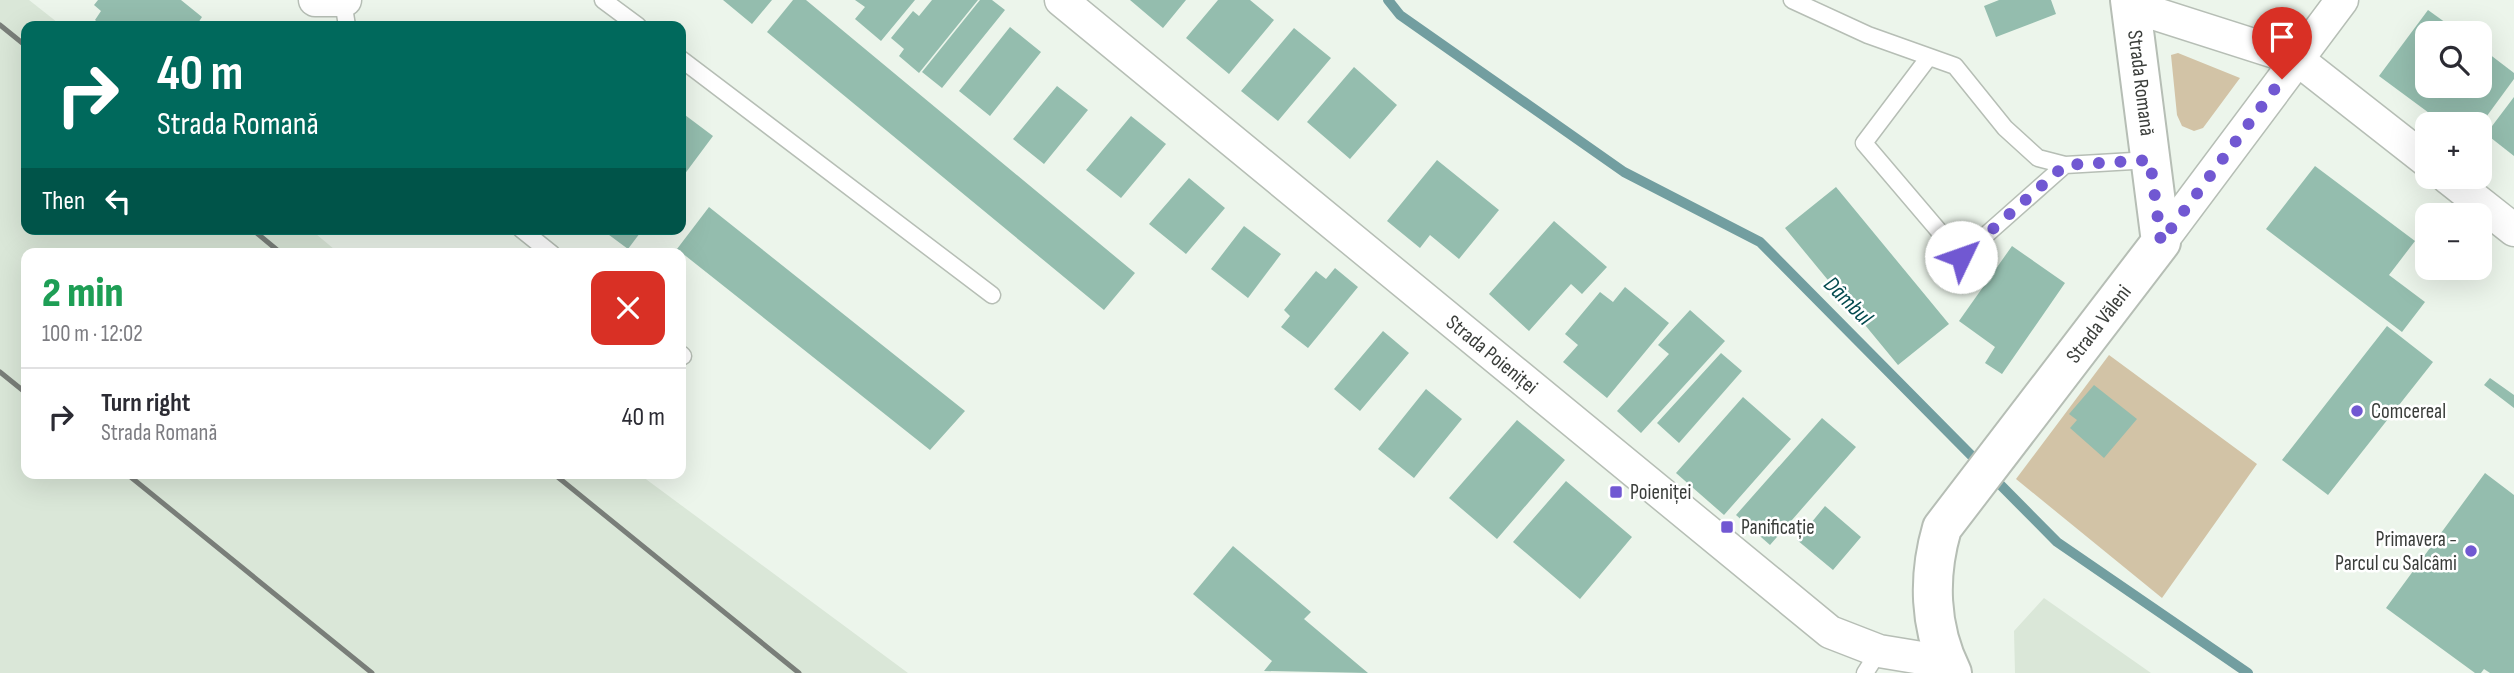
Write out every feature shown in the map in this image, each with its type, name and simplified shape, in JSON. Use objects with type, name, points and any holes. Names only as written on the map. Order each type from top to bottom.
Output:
[{"type":"main road","name":"Strada Romană","points":[[2131,3],[2161,242]]},
{"type":"main road","name":"Strada Văleni","points":[[1949,667],[1931,591],[1932,562],[1942,528],[2045,390],[2161,242]]},
{"type":"street","points":[[315,0],[344,0]]},
{"type":"street","name":"Strada Poieniței","points":[[1061,0],[1830,632],[1872,662],[1949,667]]},
{"type":"street","name":"Strada Văleni","points":[[2161,242],[2342,0]]},
{"type":"street","name":"Strada Romană","points":[[2131,3],[2297,59]]},
{"type":"street","points":[[2297,59],[2415,152]]},
{"type":"street","points":[[2462,189],[2514,230]]},
{"type":"lane","points":[[344,0],[346,21]]},
{"type":"lane","points":[[603,0],[631,21]]},
{"type":"lane","points":[[1792,0],[1868,34],[1955,66],[2005,128],[2038,158],[2065,165],[2150,160]]},
{"type":"lane","points":[[1929,57],[1864,143],[1961,257],[2065,165]]},
{"type":"lane","points":[[686,63],[992,295]]},
{"type":"lane","points":[[528,235],[545,248]]},
{"type":"shaded area","points":[[0,0],[29,0],[56,21],[21,21],[21,235],[317,235],[333,248],[21,248],[21,479],[646,479],[908,673],[0,673]]},
{"type":"shaded area","points":[[2178,53],[2240,78],[2203,128],[2194,131],[2182,126],[2177,115],[2171,55]]},
{"type":"shaded area","points":[[2109,355],[2257,464],[2162,598],[2016,479]]},
{"type":"shaded area","points":[[2044,598],[2151,673],[2015,673],[2014,631]]},
{"type":"building","points":[[98,0],[181,0],[202,17],[199,21],[96,21],[101,11],[94,5]]},
{"type":"building","points":[[723,0],[772,0],[752,24]]},
{"type":"building","points":[[793,0],[806,0],[1135,273],[1104,310],[767,32]]},
{"type":"building","points":[[855,0],[915,0],[881,41],[855,19],[865,7]]},
{"type":"building","points":[[932,0],[978,0],[919,73],[899,56],[904,49],[891,38],[913,11],[919,16]]},
{"type":"building","points":[[980,0],[992,0],[1005,10],[942,88],[922,72]]},
{"type":"building","points":[[1130,0],[1186,0],[1163,28]]},
{"type":"building","points":[[1218,0],[1250,0],[1274,20],[1229,74],[1186,38]]},
{"type":"building","points":[[1999,0],[2051,0],[2056,14],[1996,37],[1984,6]]},
{"type":"building","points":[[2428,10],[2443,21],[2420,21]]},
{"type":"building","points":[[1010,27],[1041,52],[990,116],[959,91]]},
{"type":"building","points":[[1294,28],[1331,58],[1278,121],[1241,91]]},
{"type":"building","points":[[2415,28],[2415,98],[2492,98],[2492,56],[2514,73],[2514,79],[2490,112],[2428,112],[2379,76]]},
{"type":"building","points":[[1354,67],[1397,105],[1350,159],[1307,122]]},
{"type":"building","points":[[1057,86],[1088,110],[1044,164],[1013,139]]},
{"type":"building","points":[[2514,97],[2514,156],[2492,139],[2492,126]]},
{"type":"building","points":[[686,116],[713,136],[686,172]]},
{"type":"building","points":[[1131,116],[1166,144],[1121,198],[1086,170]]},
{"type":"building","points":[[1437,160],[1499,210],[1459,259],[1430,235],[1420,248],[1387,221]]},
{"type":"building","points":[[2315,166],[2415,241],[2389,275],[2425,302],[2402,332],[2266,229]]},
{"type":"building","points":[[1189,178],[1225,208],[1186,254],[1149,224]]},
{"type":"building","points":[[1836,187],[1949,324],[1898,365],[1785,228]]},
{"type":"building","points":[[709,207],[965,411],[930,450],[686,256],[686,248],[678,248]]},
{"type":"building","points":[[1554,221],[1607,267],[1582,294],[1571,284],[1529,331],[1489,294]]},
{"type":"building","points":[[1244,226],[1281,254],[1248,298],[1211,269]]},
{"type":"building","points":[[609,235],[638,235],[627,248]]},
{"type":"building","points":[[2012,246],[2065,283],[2002,374],[1985,363],[1995,347],[1959,321]]},
{"type":"building","points":[[1335,268],[1358,287],[1308,348],[1281,327],[1290,316],[1284,310],[1316,271],[1326,279]]},
{"type":"building","points":[[1625,287],[1669,323],[1607,398],[1563,362],[1578,345],[1565,334],[1600,292],[1613,302]]},
{"type":"building","points":[[1690,310],[1725,341],[1641,433],[1617,411],[1669,354],[1658,345]]},
{"type":"building","name":"Comcereal","points":[[2387,326],[2433,362],[2328,495],[2282,460]]},
{"type":"building","points":[[1383,331],[1409,353],[1360,411],[1334,389]]},
{"type":"building","points":[[1721,353],[1742,371],[1679,443],[1657,423]]},
{"type":"building","points":[[2490,378],[2514,395],[2514,408],[2484,385]]},
{"type":"building","points":[[2094,385],[2137,419],[2104,458],[2070,428],[2077,420],[2069,414]]},
{"type":"building","points":[[1426,389],[1462,419],[1414,478],[1378,449]]},
{"type":"building","points":[[1743,397],[1791,439],[1724,515],[1676,473]]},
{"type":"building","points":[[1822,418],[1856,447],[1770,545],[1736,515]]},
{"type":"building","points":[[1517,420],[1565,460],[1497,539],[1449,498]]},
{"type":"building","name":"Primavera - Parcul cu Salcâmi","points":[[2485,473],[2514,495],[2514,673],[2490,673],[2484,669],[2481,673],[2475,673],[2386,608]]},
{"type":"building","points":[[1566,481],[1632,537],[1580,599],[1513,542]]},
{"type":"building","points":[[1825,506],[1861,537],[1833,570],[1797,540]]},
{"type":"building","points":[[1233,546],[1311,612],[1304,619],[1368,673],[1264,671],[1272,661],[1193,594]]},
{"type":"waterway","name":"Dâmbul","points":[[1388,0],[1400,15],[1624,172],[1760,242],[2057,542],[2248,673]]},
{"type":"railway","points":[[0,25],[21,42]]},
{"type":"railway","points":[[259,235],[275,248]]},
{"type":"railway","points":[[0,372],[21,389]]},
{"type":"railway","points":[[133,479],[372,673]]},
{"type":"railway","points":[[560,479],[799,673]]},
{"type":"place","name":"Comcereal","points":[[2357,411]]},
{"type":"place","name":"Poieniței","points":[[1616,492]]},
{"type":"place","name":"Panificație","points":[[1727,527]]},
{"type":"place","name":"Primavera - Parcul cu Salcâmi","points":[[2471,551]]},
{"type":"route","points":[[1961,257],[2065,165],[2150,160],[2161,242],[2282,79]]}]
